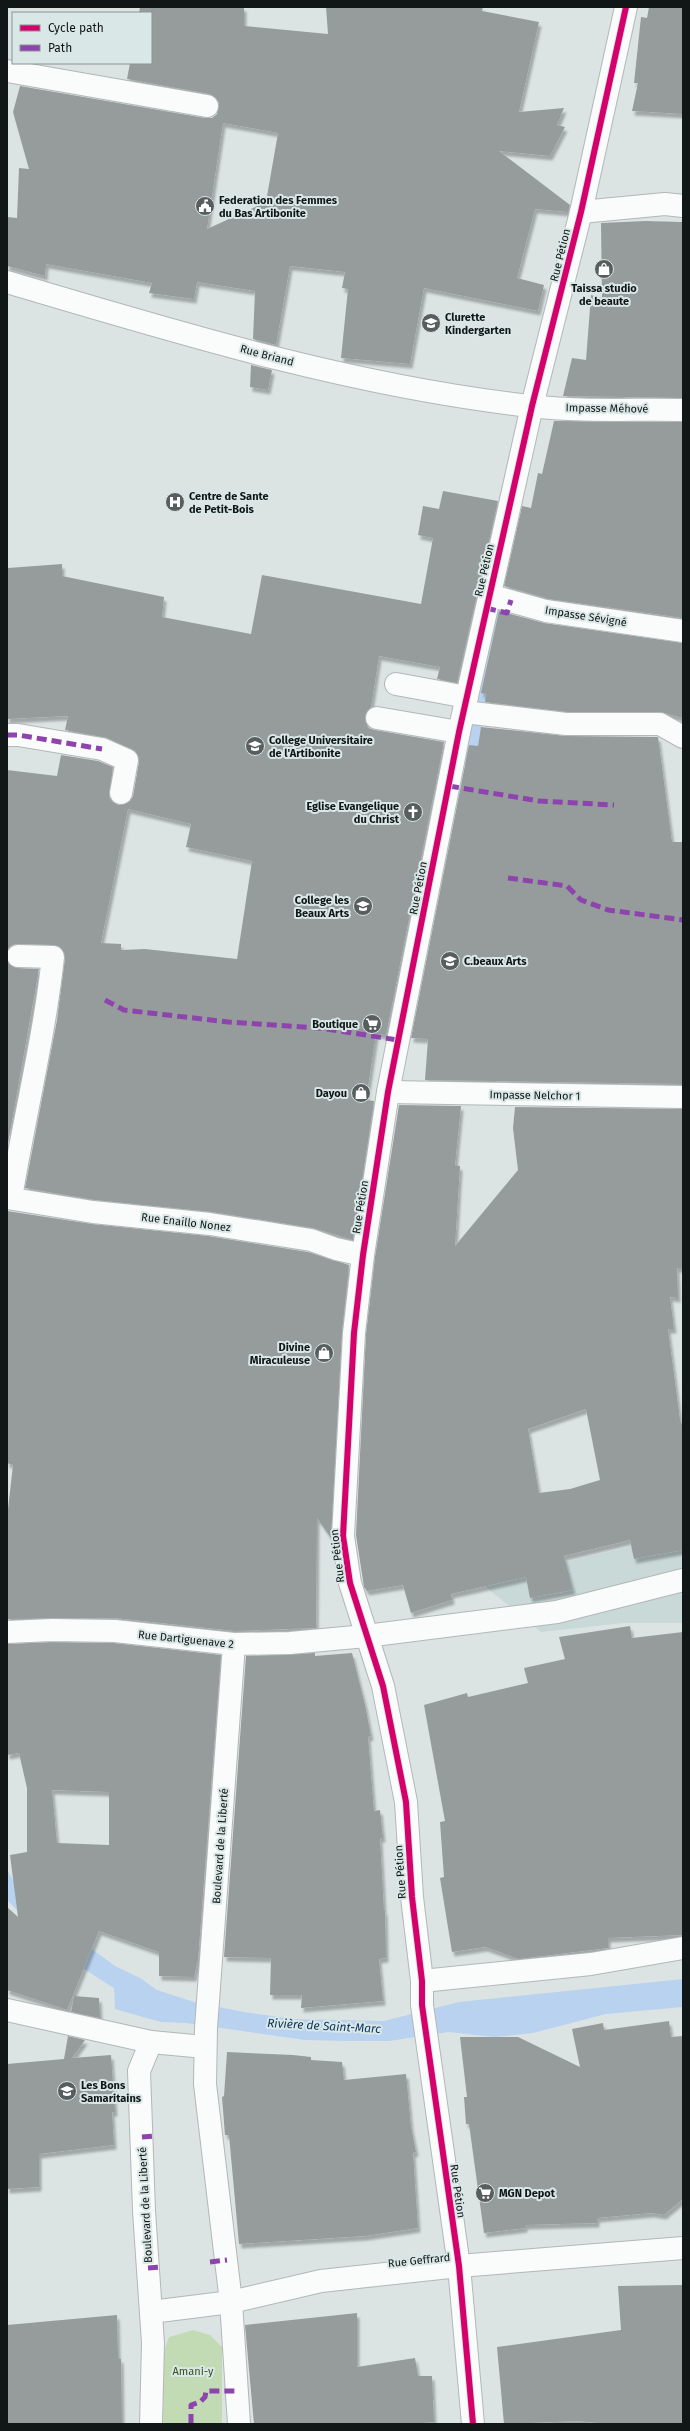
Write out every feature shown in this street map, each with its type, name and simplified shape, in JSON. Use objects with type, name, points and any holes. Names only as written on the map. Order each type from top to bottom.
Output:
[{"type":"street","name":"Rue Pétion","points":[[473,2424],[459,2266],[422,2005],[422,1981],[412,1897],[406,1802],[384,1686],[366,1636],[350,1583],[343,1536],[354,1333],[363,1255],[388,1092],[470,714],[489,595],[532,406],[581,212],[626,7]]},
{"type":"street","points":[[7,71],[207,106]]},
{"type":"street","points":[[581,212],[665,204],[683,206]]},
{"type":"street","name":"Rue Briand","points":[[7,282],[159,327],[330,372],[422,391],[532,406]]},
{"type":"street","name":"Impasse Méhové","points":[[532,406],[683,410]]},
{"type":"street","name":"Impasse Sévigné","points":[[489,595],[546,611],[683,632]]},
{"type":"street","points":[[396,684],[470,714]]},
{"type":"street","points":[[376,718],[470,714],[566,724],[660,724],[683,737]]},
{"type":"street","points":[[7,735],[18,735],[102,749],[128,760],[122,793]]},
{"type":"street","points":[[9,1198],[48,1002],[53,958],[18,956]]},
{"type":"street","name":"Impasse Nelchor 1","points":[[388,1092],[683,1097]]},
{"type":"street","name":"Rue Enaillo Nonez","points":[[9,1198],[93,1212],[210,1224],[311,1240],[336,1249],[363,1255]]},
{"type":"street","name":"Rue Dartiguenave 2","points":[[7,1632],[52,1630],[115,1631],[234,1644],[290,1643],[366,1636],[557,1612],[683,1580]]},
{"type":"street","name":"Boulevard de la Liberté","points":[[234,1644],[205,2038],[205,2084],[231,2302],[239,2424]]},
{"type":"street","points":[[422,1981],[591,1964],[683,1948]]},
{"type":"street","points":[[7,2010],[151,2042],[205,2038]]},
{"type":"street","name":"Boulevard de la Liberté","points":[[151,2042],[140,2071],[144,2211],[151,2312],[151,2424]]},
{"type":"street","name":"Rue Geffrard","points":[[151,2312],[231,2302],[321,2281],[459,2266],[683,2248]]},
{"type":"shaded area","points":[[683,1534],[683,1623],[624,1623],[541,1632],[481,1583]]},
{"type":"green space","name":"Amani-y","points":[[193,2330],[210,2335],[222,2347],[222,2424],[163,2424],[164,2351],[169,2337]]},
{"type":"water","name":"Rivière de Saint-Marc","points":[[7,1870],[20,1891],[36,1908],[115,1966],[140,1978],[157,1990],[194,2002],[244,2012],[294,2019],[384,2021],[459,2002],[683,1979],[683,2007],[606,2014],[533,2033],[495,2037],[448,2032],[389,2041],[305,2040],[186,2023],[161,2022],[115,2009],[114,1988],[71,1959],[32,1925],[7,1900]]},
{"type":"building","points":[[140,7],[244,7],[244,26],[328,34],[326,7],[483,7],[482,11],[539,22],[519,112],[564,108],[557,125],[565,127],[550,156],[499,151],[570,205],[568,212],[535,209],[517,278],[544,285],[538,311],[424,288],[410,364],[341,358],[348,289],[342,288],[345,272],[290,266],[276,345],[253,339],[255,291],[197,282],[194,299],[149,293],[152,283],[46,264],[45,276],[7,266],[7,217],[17,218],[19,168],[29,169],[13,112],[20,86],[205,118],[212,118],[217,114],[219,102],[210,94],[127,79],[130,64],[152,64],[152,12],[139,12]],"holes":[[[223,123],[278,133],[266,202],[207,229]]]},
{"type":"building","points":[[649,7],[683,7],[683,114],[632,111],[638,83],[634,83],[641,17],[647,18]]},
{"type":"building","points":[[645,221],[683,222],[683,398],[563,396],[572,358],[586,360],[591,295],[602,298],[601,223]]},
{"type":"building","points":[[251,365],[272,370],[268,390],[250,387]]},
{"type":"building","points":[[554,421],[683,422],[683,618],[549,599],[504,586],[522,506],[531,508],[538,473],[542,474]]},
{"type":"building","points":[[443,491],[498,501],[457,683],[437,679],[440,667],[379,656],[371,707],[365,716],[368,728],[444,742],[386,1035],[376,1034],[366,1100],[374,1101],[353,1240],[313,1228],[212,1212],[95,1200],[25,1188],[57,1020],[65,958],[60,947],[53,945],[18,944],[12,945],[7,950],[7,770],[57,776],[61,755],[98,761],[113,767],[109,797],[113,802],[119,805],[130,801],[133,796],[139,762],[136,752],[107,738],[65,730],[68,716],[7,719],[8,568],[62,564],[62,576],[164,597],[162,617],[251,634],[262,575],[421,604],[433,538],[418,535],[423,506],[439,509]],"holes":[[[128,809],[191,824],[186,847],[252,861],[237,959],[145,949],[121,950],[121,944],[101,943]]]},
{"type":"building","points":[[499,611],[544,623],[683,643],[683,718],[660,712],[567,712],[485,702],[486,694],[481,693]]},
{"type":"building","points":[[481,727],[566,736],[658,737],[672,842],[683,842],[683,1084],[425,1080],[428,1039],[411,1038],[469,745],[478,746]]},
{"type":"building","points":[[7,962],[17,968],[39,969],[7,1149]]},
{"type":"building","points":[[399,1105],[461,1106],[455,1165],[460,1166],[455,1246],[518,1170],[513,1128],[515,1107],[683,1109],[683,1268],[677,1268],[678,1298],[670,1297],[674,1329],[668,1329],[680,1420],[683,1427],[683,1550],[634,1559],[630,1540],[564,1556],[573,1590],[530,1598],[526,1577],[451,1594],[452,1600],[411,1613],[403,1585],[367,1591],[364,1587],[356,1535],[366,1334],[375,1257]],"holes":[[[586,1409],[600,1480],[570,1489],[539,1493],[528,1429]]]},
{"type":"building","points":[[7,1211],[92,1224],[208,1236],[308,1252],[349,1265],[342,1332],[331,1538],[317,1518],[316,1628],[235,1631],[115,1618],[7,1619],[7,1518],[13,1465],[7,1463]]},
{"type":"building","points":[[630,1626],[632,1638],[683,1632],[683,1935],[608,1938],[608,1948],[519,1959],[485,1947],[452,1952],[440,1878],[444,1877],[440,1822],[445,1821],[424,1705],[467,1693],[468,1697],[528,1683],[524,1668],[565,1659],[559,1637]]},
{"type":"building","points":[[52,1642],[114,1643],[221,1655],[198,1960],[194,1977],[159,1976],[159,1952],[99,1931],[67,2010],[7,1990],[7,1907],[18,1917],[10,1855],[27,1852],[27,1788],[19,1753],[7,1755],[7,1644]],"holes":[[[52,1790],[109,1792],[109,1845],[57,1843]]]},
{"type":"building","points":[[315,1653],[315,1656],[352,1653],[365,1705],[371,1736],[368,1737],[374,1811],[380,1810],[383,1838],[380,1838],[385,1911],[386,1958],[379,1959],[383,2001],[301,2008],[302,1995],[270,1995],[271,1958],[224,1957],[246,1656]]},
{"type":"building","points":[[74,1996],[99,1998],[100,2018],[71,2012]]},
{"type":"building","points":[[669,2021],[671,2037],[683,2036],[683,2199],[664,2215],[652,2213],[597,2218],[597,2223],[525,2225],[525,2228],[484,2233],[469,2124],[466,2124],[464,2097],[467,2097],[460,2037],[518,2037],[580,2067],[572,2029],[603,2023],[604,2030]]},
{"type":"building","points":[[68,2036],[85,2040],[72,2058],[111,2055],[115,2112],[112,2112],[114,2145],[39,2154],[39,2187],[7,2189],[7,2064],[64,2059]]},
{"type":"building","points":[[227,2052],[293,2055],[311,2057],[311,2060],[342,2062],[344,2080],[406,2074],[411,2127],[416,2152],[413,2153],[418,2228],[365,2236],[239,2244],[229,2135],[225,2135],[222,2097],[224,2096]]},
{"type":"building","points":[[683,2285],[683,2424],[607,2424],[578,2421],[504,2424],[497,2347],[621,2330],[618,2286]]},
{"type":"building","points":[[357,2313],[357,2367],[415,2358],[418,2376],[432,2376],[434,2422],[408,2424],[254,2424],[245,2325]]},
{"type":"building","points":[[117,2315],[118,2358],[121,2359],[122,2424],[7,2424],[7,2325]]},
{"type":"waterway","points":[[470,760],[487,662],[504,595]]},
{"type":"marked path","points":[[486,608],[507,613],[511,600]]},
{"type":"marked path","points":[[7,735],[18,735],[102,749]]},
{"type":"marked path","points":[[449,786],[539,801],[614,805]]},
{"type":"marked path","points":[[508,878],[567,886],[581,900],[608,910],[683,920]]},
{"type":"marked path","points":[[105,1000],[124,1010],[228,1022],[320,1028],[398,1040]]},
{"type":"marked path","points":[[142,2137],[154,2136]]},
{"type":"marked path","points":[[210,2262],[227,2260]]},
{"type":"marked path","points":[[148,2268],[160,2267]]},
{"type":"marked path","points":[[191,2424],[191,2405],[200,2402],[205,2397],[206,2391],[237,2391]]},
{"type":"cycle path","points":[[473,2424],[459,2266],[422,2005],[422,1981],[412,1897],[406,1802],[383,1686],[350,1583],[343,1536],[354,1333],[363,1255],[388,1092],[459,732],[532,406],[581,212],[626,7]]},
{"type":"place","name":"Federation des Femmes du Bas Artibonite","points":[[205,206]]},
{"type":"place","name":"Taissa studio de beaute","points":[[604,269]]},
{"type":"place","name":"Clurette Kindergarten","points":[[431,323]]},
{"type":"place","name":"Centre de Sante de Petit-Bois","points":[[175,502]]},
{"type":"place","name":"College Universitaire de l'Artibonite","points":[[255,746]]},
{"type":"place","name":"Eglise Evangelique du Christ","points":[[413,812]]},
{"type":"place","name":"College les Beaux Arts","points":[[363,906]]},
{"type":"place","name":"C.beaux Arts","points":[[450,961]]},
{"type":"place","name":"Boutique","points":[[372,1024]]},
{"type":"place","name":"Dayou","points":[[361,1093]]},
{"type":"place","name":"Divine Miraculeuse","points":[[324,1353]]},
{"type":"place","name":"Les Bons Samaritains","points":[[67,2091]]},
{"type":"place","name":"MGN Depot","points":[[485,2193]]}]
